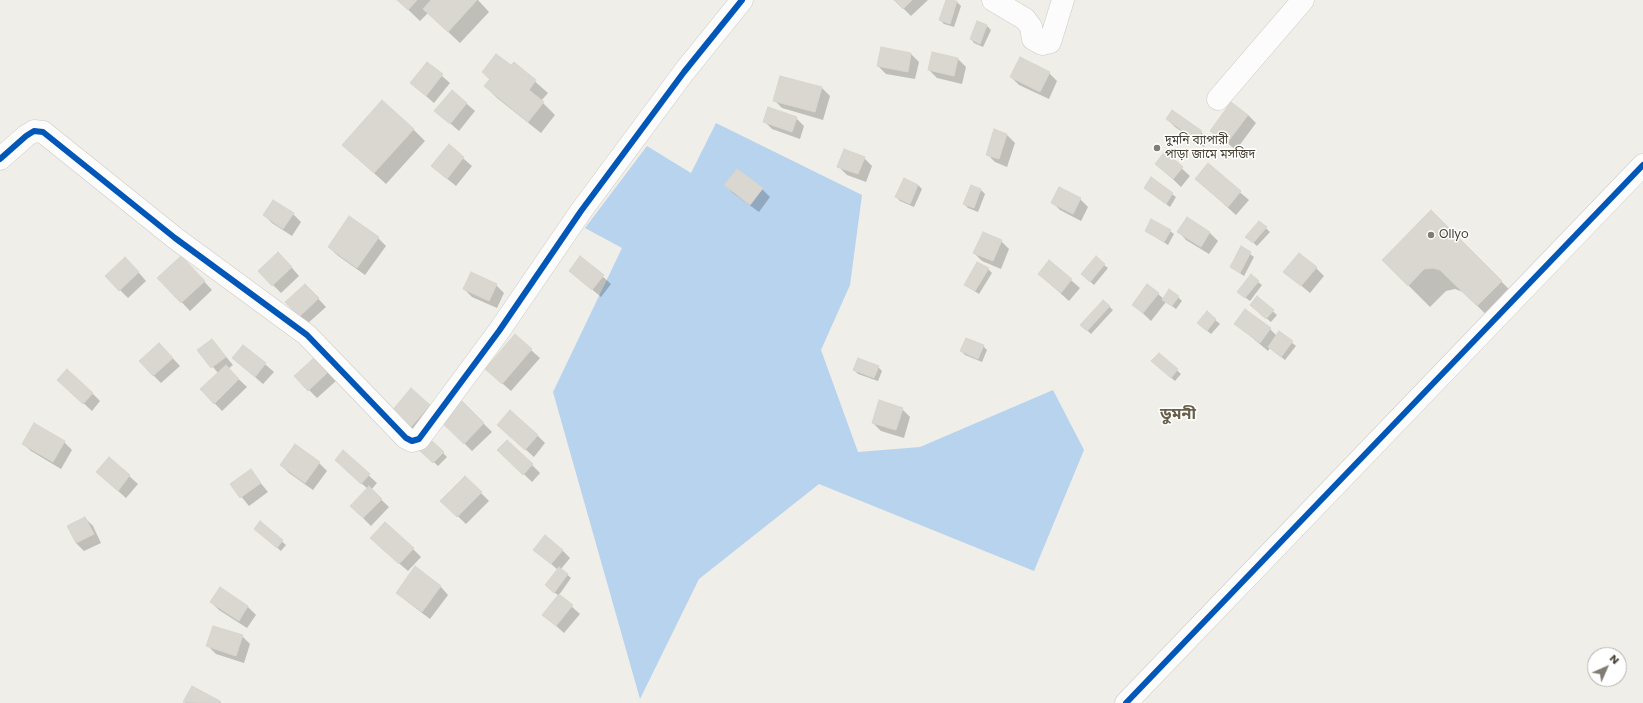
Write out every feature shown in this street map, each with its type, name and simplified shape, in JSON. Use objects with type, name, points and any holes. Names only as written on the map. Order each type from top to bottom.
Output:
[{"type":"street","points":[[0,159],[26,136],[34,131],[42,132],[175,238],[307,335],[406,438],[412,441],[419,438],[499,331],[581,211],[684,72],[742,0]]},
{"type":"street","points":[[993,0],[1025,19],[1031,28],[1033,39],[1042,44],[1050,42],[1063,0]]},
{"type":"street","points":[[1218,99],[1303,0]]},
{"type":"street","points":[[1126,703],[1643,165]]},
{"type":"water","points":[[716,123],[862,195],[850,285],[821,350],[858,452],[920,447],[1053,390],[1084,450],[1034,571],[819,484],[699,579],[640,699],[553,392],[622,248],[585,228],[647,146],[691,173]]},
{"type":"building","points":[[397,0],[417,0],[408,10]]},
{"type":"building","points":[[431,0],[477,0],[448,32],[423,9]]},
{"type":"building","points":[[894,0],[912,0],[903,9]]},
{"type":"building","points":[[946,0],[957,1],[950,24],[939,20]]},
{"type":"building","points":[[977,21],[987,25],[980,44],[970,39]]},
{"type":"building","points":[[881,47],[911,53],[908,72],[877,66]]},
{"type":"building","points":[[932,52],[958,58],[954,76],[928,70]]},
{"type":"building","points":[[496,54],[511,65],[514,62],[536,80],[529,90],[544,102],[528,122],[484,86],[490,79],[482,72]]},
{"type":"building","points":[[1020,57],[1050,72],[1040,92],[1010,77]]},
{"type":"building","points":[[427,62],[443,74],[426,96],[410,83]]},
{"type":"building","points":[[780,76],[822,87],[815,112],[773,101]]},
{"type":"building","points":[[452,90],[467,103],[450,124],[434,111]]},
{"type":"building","points":[[382,100],[414,129],[374,173],[342,145]]},
{"type":"building","points":[[1231,102],[1248,115],[1227,143],[1210,131]]},
{"type":"building","points":[[768,107],[797,117],[792,132],[763,122]]},
{"type":"building","points":[[1172,110],[1202,131],[1196,140],[1166,119]]},
{"type":"building","points":[[994,129],[1007,134],[999,159],[986,155]]},
{"type":"building","points":[[449,144],[464,157],[447,179],[431,166]]},
{"type":"building","points":[[844,149],[865,157],[858,174],[837,167]]},
{"type":"building","points":[[1165,151],[1183,167],[1173,179],[1155,164]]},
{"type":"building","points":[[1208,163],[1241,191],[1228,207],[1195,179]]},
{"type":"building","points":[[737,169],[763,188],[750,205],[724,185]]},
{"type":"building","points":[[1151,177],[1173,193],[1166,204],[1144,188]]},
{"type":"building","points":[[904,178],[918,185],[910,204],[895,197]]},
{"type":"building","points":[[971,185],[981,189],[974,208],[963,204]]},
{"type":"building","points":[[1059,187],[1081,198],[1073,214],[1051,203]]},
{"type":"building","points":[[273,200],[294,213],[283,229],[263,215]]},
{"type":"building","name":"Ollyo","points":[[1431,210],[1502,281],[1477,306],[1440,270],[1433,268],[1424,269],[1408,286],[1382,260]]},
{"type":"building","points":[[349,216],[379,237],[357,268],[328,247]]},
{"type":"building","points":[[1187,217],[1210,232],[1201,247],[1177,232]]},
{"type":"building","points":[[1151,219],[1171,230],[1164,242],[1145,231]]},
{"type":"building","points":[[1259,221],[1267,227],[1253,243],[1245,237]]},
{"type":"building","points":[[983,232],[1002,240],[993,261],[973,253]]},
{"type":"building","points":[[1241,246],[1251,252],[1240,273],[1230,267]]},
{"type":"building","points":[[278,252],[292,267],[272,286],[258,271]]},
{"type":"building","points":[[1299,253],[1317,267],[1301,286],[1283,272]]},
{"type":"building","points":[[181,256],[205,281],[181,303],[157,278]]},
{"type":"building","points":[[580,256],[604,275],[592,290],[569,271]]},
{"type":"building","points":[[1096,256],[1105,264],[1090,282],[1081,274]]},
{"type":"building","points":[[125,257],[139,272],[119,291],[105,276]]},
{"type":"building","points":[[1049,260],[1072,279],[1061,293],[1038,274]]},
{"type":"building","points":[[977,262],[989,268],[975,291],[964,285]]},
{"type":"building","points":[[471,272],[497,284],[489,301],[463,289]]},
{"type":"building","points":[[1251,274],[1259,281],[1245,298],[1237,292]]},
{"type":"building","points":[[305,284],[319,298],[299,317],[285,302]]},
{"type":"building","points":[[1147,284],[1159,293],[1143,313],[1132,305]]},
{"type":"building","points":[[1169,289],[1179,296],[1172,306],[1162,300]]},
{"type":"building","points":[[1257,296],[1274,310],[1266,319],[1250,305]]},
{"type":"building","points":[[1103,300],[1110,306],[1087,331],[1080,325]]},
{"type":"building","points":[[1245,309],[1271,328],[1260,343],[1234,324]]},
{"type":"building","points":[[1207,311],[1216,319],[1207,331],[1197,323]]},
{"type":"building","points":[[1279,331],[1293,341],[1281,357],[1268,347]]},
{"type":"building","points":[[515,334],[532,349],[502,384],[485,369]]},
{"type":"building","points":[[966,338],[984,345],[978,359],[960,351]]},
{"type":"building","points":[[212,339],[226,357],[211,368],[197,350]]},
{"type":"building","points":[[159,343],[173,358],[153,376],[139,361]]},
{"type":"building","points":[[243,345],[266,363],[255,377],[232,358]]},
{"type":"building","points":[[1159,353],[1178,369],[1171,378],[1151,361]]},
{"type":"building","points":[[315,357],[328,372],[308,391],[294,376]]},
{"type":"building","points":[[858,358],[879,366],[874,378],[853,370]]},
{"type":"building","points":[[226,365],[239,379],[214,404],[200,389]]},
{"type":"building","points":[[67,369],[93,393],[83,404],[57,380]]},
{"type":"building","points":[[411,388],[430,405],[410,428],[391,412]]},
{"type":"building","points":[[461,400],[484,423],[464,444],[440,421]]},
{"type":"building","points":[[879,400],[903,408],[896,430],[872,423]]},
{"type":"building","points":[[510,410],[538,435],[525,450],[497,425]]},
{"type":"building","points":[[34,423],[65,441],[53,462],[22,444]]},
{"type":"building","points":[[430,439],[444,452],[433,463],[419,450]]},
{"type":"building","points":[[507,440],[533,464],[523,475],[497,450]]},
{"type":"building","points":[[295,444],[320,462],[305,483],[280,465]]},
{"type":"building","points":[[343,450],[370,474],[361,484],[335,460]]},
{"type":"building","points":[[109,457],[130,475],[118,491],[96,472]]},
{"type":"building","points":[[251,469],[261,483],[240,498],[230,484]]},
{"type":"building","points":[[465,476],[482,492],[457,517],[440,501]]},
{"type":"building","points":[[369,486],[382,499],[363,518],[350,506]]},
{"type":"building","points":[[85,517],[94,534],[76,543],[67,526]]},
{"type":"building","points":[[260,521],[283,540],[277,548],[254,529]]},
{"type":"building","points":[[385,522],[414,548],[399,564],[370,538]]},
{"type":"building","points":[[545,535],[563,550],[551,564],[533,550]]},
{"type":"building","points":[[415,566],[441,586],[422,612],[396,593]]},
{"type":"building","points":[[559,567],[568,574],[554,593],[545,585]]},
{"type":"building","points":[[220,587],[248,606],[239,621],[210,602]]},
{"type":"building","points":[[559,594],[573,605],[556,626],[542,615]]},
{"type":"building","points":[[213,626],[243,635],[236,656],[206,646]]},
{"type":"building","points":[[192,686],[220,701],[219,703],[183,702]]},
{"type":"cycle path","points":[[0,159],[26,136],[34,131],[43,132],[175,238],[307,335],[406,438],[412,441],[419,439],[499,331],[581,211],[684,72],[742,0]]},
{"type":"cycle path","points":[[1126,703],[1643,165]]},
{"type":"place","name":"দুমনি ব্যাপারী পাড়া জামে মসজিদ","points":[[1157,148]]},
{"type":"place","name":"Ollyo","points":[[1431,235]]},
{"type":"district","name":"ডুমনী","points":[[1178,415]]}]
